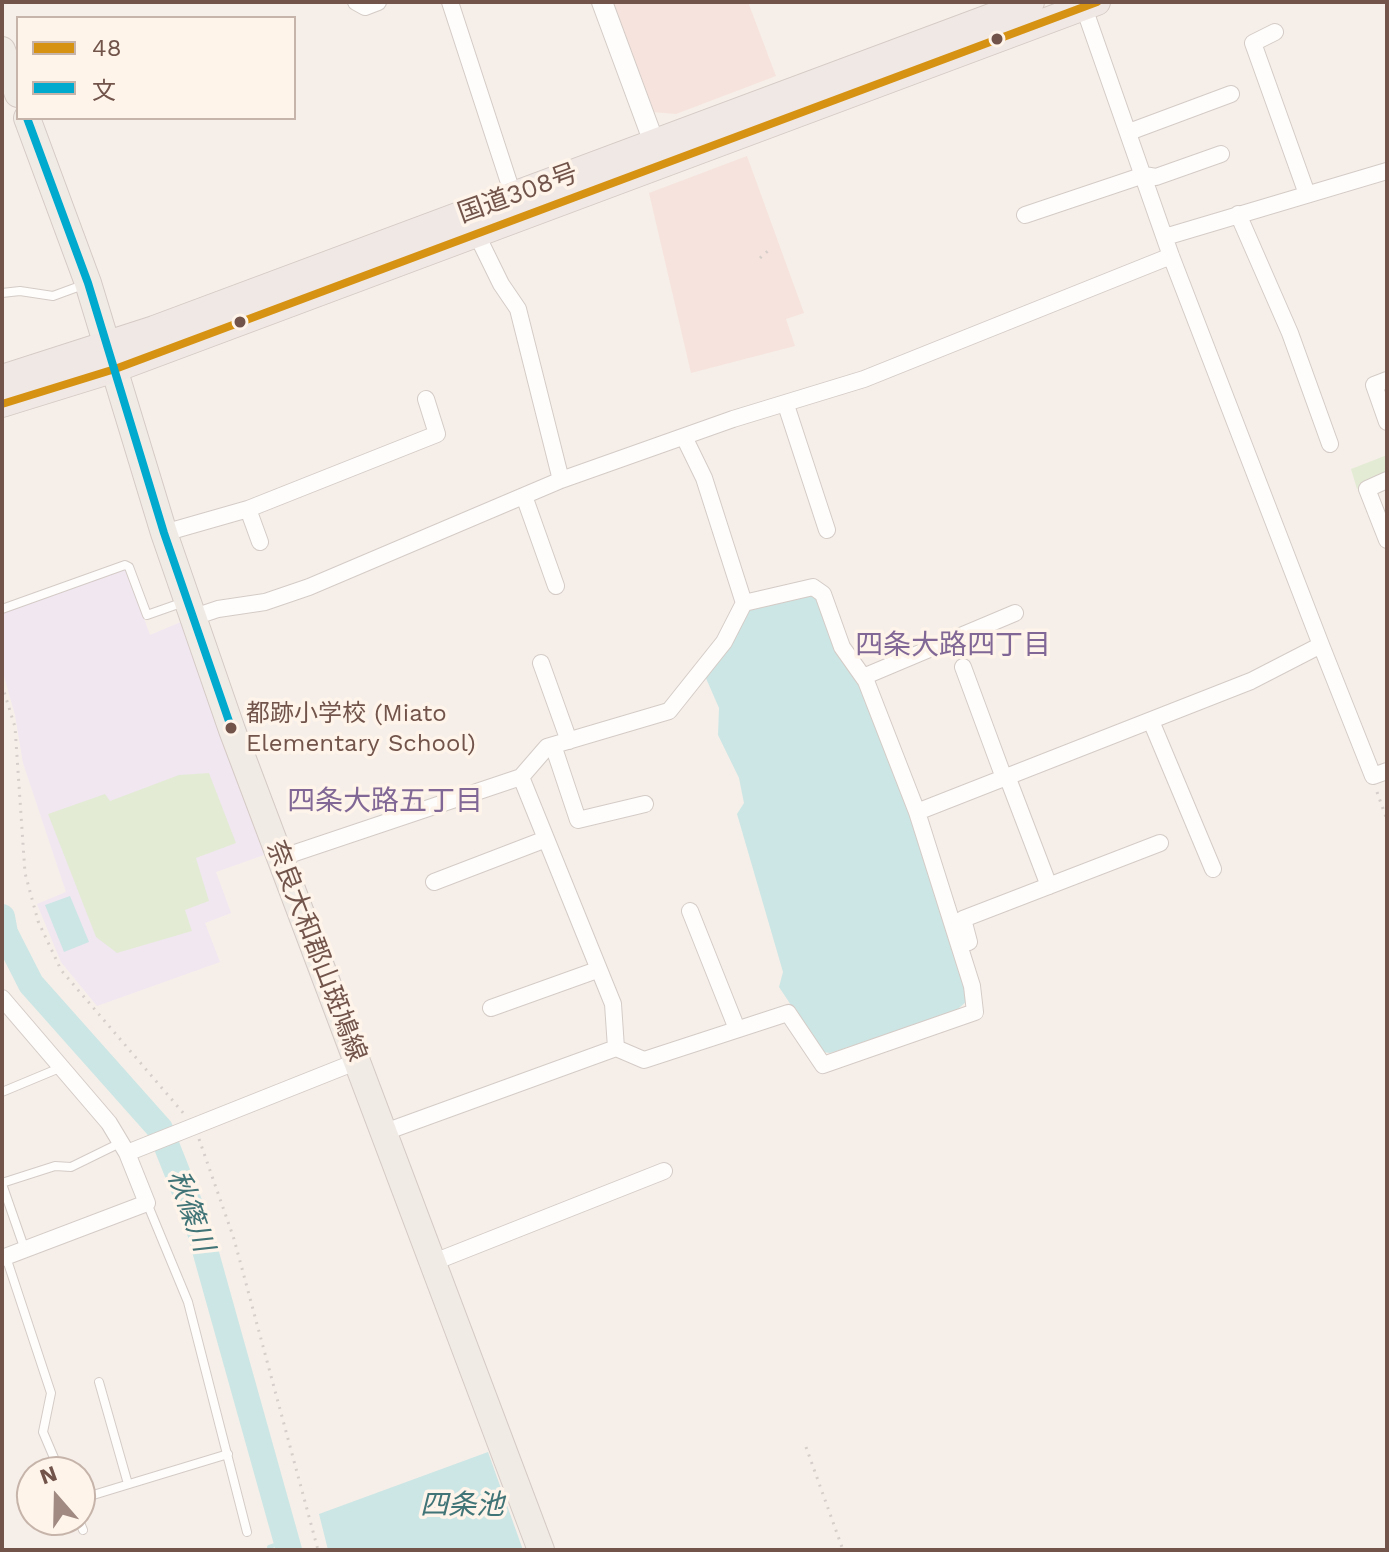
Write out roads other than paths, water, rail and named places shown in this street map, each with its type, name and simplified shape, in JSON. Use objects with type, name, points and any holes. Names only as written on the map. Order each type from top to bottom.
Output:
[{"type":"highway","name":"国道308号","points":[[473,223],[513,195],[658,154],[1031,2]]},
{"type":"highway","name":"国道308号","points":[[2,404],[111,358],[658,154],[1087,4]]},
{"type":"highway","name":"国道308号","points":[[2,378],[111,358]]},
{"type":"main road","name":"奈良大和郡山斑鳩線","points":[[28,120],[88,283],[164,533],[280,858],[541,1550]]},
{"type":"street","points":[[356,2],[365,7],[378,2]]},
{"type":"street","points":[[450,2],[513,195]]},
{"type":"street","points":[[602,2],[658,154]]},
{"type":"street","points":[[1087,4],[1171,256],[1321,645],[1380,774]]},
{"type":"street","points":[[1275,32],[1253,43],[1307,194]]},
{"type":"street","points":[[1129,132],[1231,94]]},
{"type":"street","points":[[1025,215],[1144,175],[1156,177],[1221,154]]},
{"type":"street","points":[[1165,237],[1387,171]]},
{"type":"street","points":[[1238,214],[1290,333],[1330,444]]},
{"type":"street","points":[[473,223],[518,309],[561,480]]},
{"type":"street","points":[[191,609],[218,609],[265,602],[309,587],[561,480],[641,450],[685,439],[733,419],[864,379],[1171,256]]},
{"type":"street","points":[[1387,380],[1374,385],[1387,422]]},
{"type":"street","points":[[164,533],[248,509],[437,434],[426,399]]},
{"type":"street","points":[[786,405],[827,530]]},
{"type":"street","points":[[280,858],[521,777],[547,747],[669,711],[724,642],[744,603],[704,478],[685,439]]},
{"type":"street","points":[[1387,480],[1367,489],[1387,540]]},
{"type":"street","points":[[524,496],[556,586]]},
{"type":"street","points":[[248,509],[260,542]]},
{"type":"street","points":[[385,1132],[616,1048],[644,1060],[788,1013],[823,1065],[975,1012],[972,986],[917,812],[863,677],[842,647],[823,594],[813,587],[744,603]]},
{"type":"street","points":[[863,677],[1015,613]]},
{"type":"street","points":[[917,812],[1251,681],[1321,645]]},
{"type":"street","points":[[541,663],[578,820],[645,804]]},
{"type":"street","points":[[963,667],[1049,886]]},
{"type":"street","points":[[1151,721],[1213,869]]},
{"type":"street","points":[[521,777],[613,1004],[616,1048]]},
{"type":"street","points":[[434,882],[546,839]]},
{"type":"street","points":[[972,986],[979,983],[963,919],[1160,843]]},
{"type":"street","points":[[690,911],[737,1029]]},
{"type":"street","points":[[491,1008],[597,970]]},
{"type":"street","points":[[2,998],[62,1067],[124,1148],[147,1203],[4,1258]]},
{"type":"street","points":[[124,1148],[194,1127],[358,1061]]},
{"type":"street","points":[[434,1262],[664,1171]]},
{"type":"lane","points":[[2,293],[20,291],[53,296],[88,283]]},
{"type":"lane","points":[[2,609],[125,565],[129,567],[147,615],[191,609]]},
{"type":"lane","points":[[2,1092],[62,1067]]},
{"type":"lane","points":[[25,1250],[2,1184],[55,1166],[71,1167],[124,1148]]},
{"type":"lane","points":[[147,1203],[188,1302],[247,1532]]},
{"type":"lane","points":[[4,1258],[51,1393],[43,1432],[53,1456]]},
{"type":"lane","points":[[99,1382],[128,1484]]},
{"type":"lane","points":[[96,1494],[228,1454]]},
{"type":"water","points":[[811,595],[818,598],[864,686],[901,780],[962,972],[966,1002],[952,1014],[830,1053],[822,1052],[779,987],[783,972],[737,814],[744,803],[739,778],[718,735],[719,708],[705,676],[730,648],[750,607]]},
{"type":"water","points":[[70,896],[89,942],[64,952],[45,905]]},
{"type":"water","name":"四条池","points":[[488,1452],[523,1550],[328,1550],[319,1514]]},
{"type":"waterway","name":"秋篠川","points":[[2,917],[5,933],[31,984],[160,1129],[198,1225],[289,1550]]},
{"type":"waterway","points":[[269,1547],[287,1541]]},
{"type":"place","name":"都跡小学校 (Miato Elementary School)","points":[[231,728]]},
{"type":"district","name":"四条大路四丁目","points":[[953,646]]},
{"type":"district","name":"四条大路五丁目","points":[[385,802]]}]
